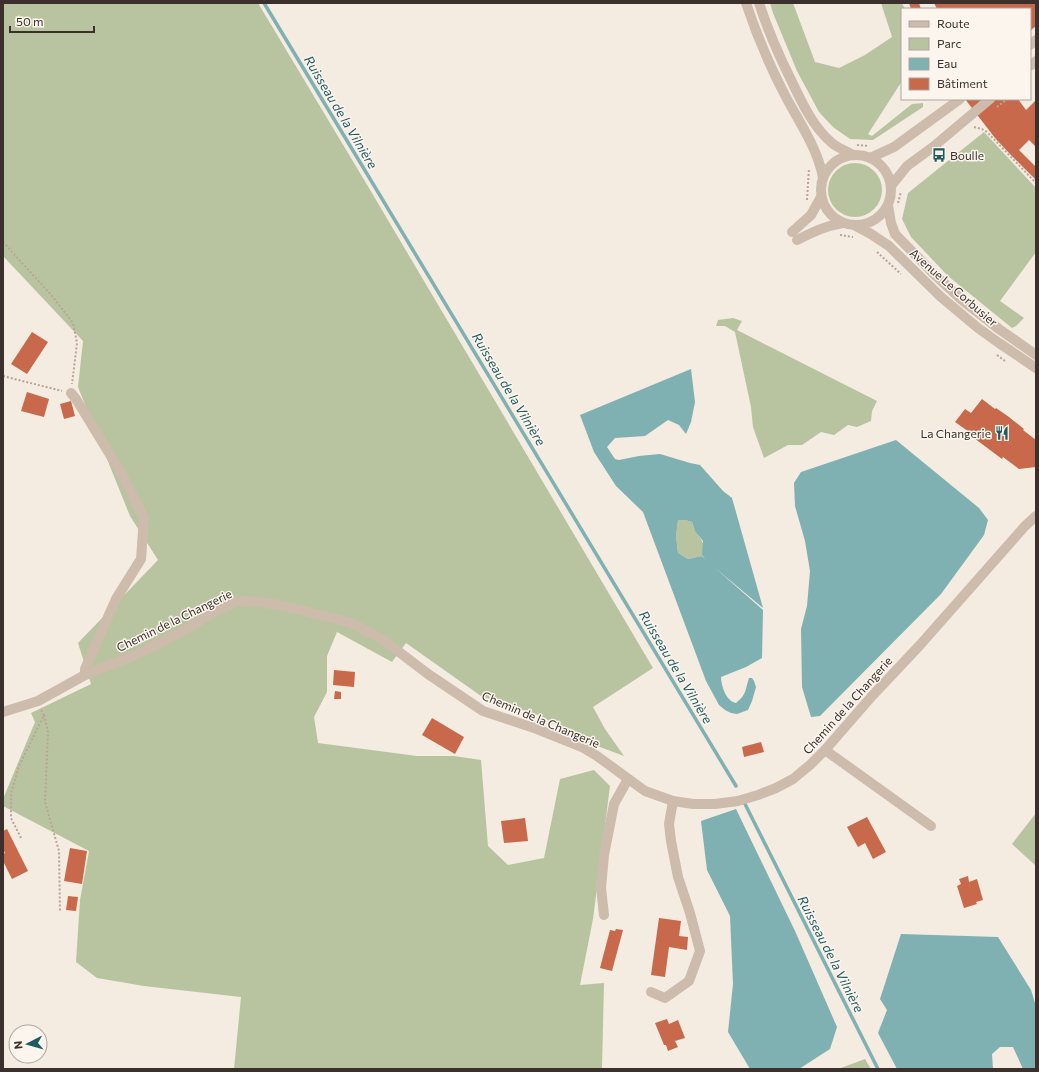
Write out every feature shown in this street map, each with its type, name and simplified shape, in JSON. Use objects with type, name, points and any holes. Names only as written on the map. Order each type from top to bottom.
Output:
[{"type":"street","points":[[746,3],[774,72],[813,146],[821,166],[823,177]]},
{"type":"street","points":[[759,3],[778,52],[805,108],[829,141],[837,147],[854,150],[861,155],[870,158],[879,164],[888,175],[893,204],[877,219],[856,226],[843,223],[828,213],[821,197],[820,187],[823,177],[829,167],[854,150]]},
{"type":"street","points":[[870,158],[894,147],[959,100]]},
{"type":"street","points":[[891,186],[908,166],[989,100]]},
{"type":"street","points":[[821,197],[811,215],[794,236],[843,223]]},
{"type":"street","name":"Avenue Le Corbusier","points":[[893,204],[891,223],[895,234],[962,300],[999,329],[1036,355]]},
{"type":"street","name":"Avenue Le Corbusier","points":[[856,226],[875,236],[889,246],[941,297],[978,328],[999,344],[1036,368]]},
{"type":"street","points":[[71,393],[120,471],[144,518],[141,559],[116,599],[85,669],[85,675]]},
{"type":"street","name":"Chemin de la Changerie","points":[[3,712],[38,701],[85,675],[140,653],[185,630],[212,613],[238,601],[260,602],[284,606],[349,622],[382,638],[428,674],[483,711],[537,729],[582,748],[597,756],[645,790],[673,801],[693,804],[715,804],[738,801],[776,788],[810,766],[1025,526],[1036,516]]},
{"type":"street","points":[[825,750],[931,826]]},
{"type":"street","points":[[604,915],[601,888],[604,855],[614,804],[628,779]]},
{"type":"street","points":[[651,992],[665,998],[689,981],[700,951],[690,913],[678,877],[671,841],[670,824],[673,801]]},
{"type":"path","points":[[974,127],[987,132],[1036,183]]},
{"type":"path","points":[[854,150],[872,146]]},
{"type":"path","points":[[893,204],[901,191]]},
{"type":"path","points":[[3,242],[53,297],[73,323],[77,343],[71,393],[3,376]]},
{"type":"path","points":[[38,701],[44,715],[48,732],[46,802],[59,852],[60,911]]},
{"type":"path","points":[[21,838],[11,818],[12,794],[20,766],[44,715]]},
{"type":"green space","points":[[3,3],[258,3],[653,668],[593,707],[605,729],[624,756],[584,741],[541,716],[481,696],[406,643],[392,662],[337,632],[327,656],[327,692],[314,717],[318,743],[417,756],[454,756],[481,760],[488,846],[508,865],[544,858],[560,779],[594,770],[610,786],[593,919],[580,985],[604,983],[602,1069],[234,1069],[241,997],[144,986],[97,978],[76,962],[80,900],[89,851],[3,806],[3,799],[35,722],[31,713],[91,684],[78,643],[158,560],[130,516],[78,387],[83,341],[3,256]]},
{"type":"green space","points":[[770,3],[793,3],[815,62],[839,68],[865,55],[892,37],[881,3],[902,3],[904,8],[901,8],[901,83],[868,134],[872,136],[912,104],[923,103],[923,107],[873,140],[850,139],[833,127],[819,112],[797,71]]},
{"type":"green space","points":[[984,132],[1036,188],[1036,252],[1000,301],[1024,318],[1012,328],[948,276],[948,274],[947,275],[911,237],[902,219],[908,193]]},
{"type":"green space","points":[[855,163],[865,165],[874,171],[880,180],[882,190],[880,200],[874,209],[865,215],[855,217],[845,215],[836,209],[830,200],[828,190],[830,180],[836,171],[845,165]]},
{"type":"green space","points":[[733,318],[742,321],[737,330],[877,401],[872,411],[871,421],[857,427],[848,425],[834,435],[821,432],[802,445],[788,445],[764,458],[753,427],[751,407],[735,332],[725,326],[716,326],[718,320]]},
{"type":"green space","points":[[678,519],[692,522],[704,546],[702,556],[688,559],[678,553],[676,536]]},
{"type":"green space","points":[[1036,813],[1036,866],[1012,844]]},
{"type":"green space","points":[[865,1059],[871,1069],[838,1069]]},
{"type":"water","points":[[691,369],[695,402],[691,422],[686,434],[679,425],[668,420],[645,436],[615,438],[607,447],[615,459],[619,460],[660,454],[700,465],[723,491],[732,498],[763,608],[714,567],[763,610],[762,658],[746,667],[721,677],[721,680],[726,695],[731,701],[736,703],[744,694],[749,678],[752,678],[756,687],[748,710],[737,714],[731,713],[719,705],[706,681],[643,512],[616,486],[594,452],[580,415]],"holes":[[[678,520],[692,522],[695,531],[703,541],[702,555],[705,559],[702,556],[688,559],[678,553],[676,536]]]},
{"type":"water","points":[[896,440],[979,508],[988,520],[984,535],[941,594],[820,716],[811,717],[802,687],[801,629],[807,606],[810,571],[805,541],[795,506],[794,483],[801,472]]},
{"type":"water","points":[[736,809],[795,931],[837,1027],[830,1049],[799,1069],[750,1069],[728,1032],[733,984],[730,916],[707,870],[701,821]]},
{"type":"water","points":[[901,934],[998,937],[1031,990],[1036,1006],[1036,1069],[1023,1069],[1013,1047],[1000,1047],[992,1054],[993,1069],[897,1069],[878,1033],[887,1010],[880,999]]},
{"type":"building","points":[[909,3],[919,3],[921,8],[911,8]]},
{"type":"building","points":[[934,3],[1036,3],[1036,26],[1031,30],[1031,8],[936,8]]},
{"type":"building","points":[[966,100],[1019,100],[1026,110],[1036,100],[1036,147],[1029,140],[1019,150],[1036,167],[1036,180],[1009,153],[995,138]]},
{"type":"building","points":[[32,332],[48,342],[27,374],[11,364]]},
{"type":"building","points":[[27,392],[49,399],[44,417],[21,411]]},
{"type":"building","name":"La Changerie","points":[[982,399],[1009,417],[1036,440],[1036,467],[1019,469],[1003,457],[1002,459],[974,438],[975,436],[955,422],[965,409],[971,413]]},
{"type":"building","points":[[71,401],[75,416],[64,419],[60,404]]},
{"type":"building","points":[[334,670],[355,672],[354,687],[333,685]]},
{"type":"building","points":[[335,691],[341,692],[341,699],[334,699]]},
{"type":"building","points":[[432,718],[464,737],[455,754],[422,735]]},
{"type":"building","points":[[761,742],[764,752],[744,757],[742,747]]},
{"type":"building","points":[[867,817],[886,852],[873,859],[865,843],[858,847],[847,827]]},
{"type":"building","points":[[525,818],[528,841],[504,843],[501,821]]},
{"type":"building","points":[[7,829],[28,871],[12,879],[3,861],[3,854],[5,853],[3,849],[3,831]]},
{"type":"building","points":[[70,848],[87,851],[82,884],[64,881]]},
{"type":"building","points":[[968,876],[969,882],[977,879],[983,900],[976,902],[977,904],[964,908],[957,886],[961,884],[959,879]]},
{"type":"building","points":[[68,896],[78,897],[76,911],[66,910]]},
{"type":"building","points":[[659,918],[681,921],[679,936],[688,937],[687,950],[669,947],[665,977],[651,975]]},
{"type":"building","points":[[616,929],[623,930],[612,971],[600,968],[610,930],[615,931]]},
{"type":"building","points":[[667,1019],[669,1024],[678,1020],[685,1038],[675,1041],[678,1047],[668,1051],[655,1023]]},
{"type":"waterway","name":"Ruisseau de la Vilnière","points":[[264,3],[736,786]]},
{"type":"waterway","name":"Ruisseau de la Vilnière","points":[[745,804],[878,1069]]},
{"type":"place","name":"Boulle","points":[[939,155]]},
{"type":"place","name":"La Changerie","points":[[1002,433]]}]
